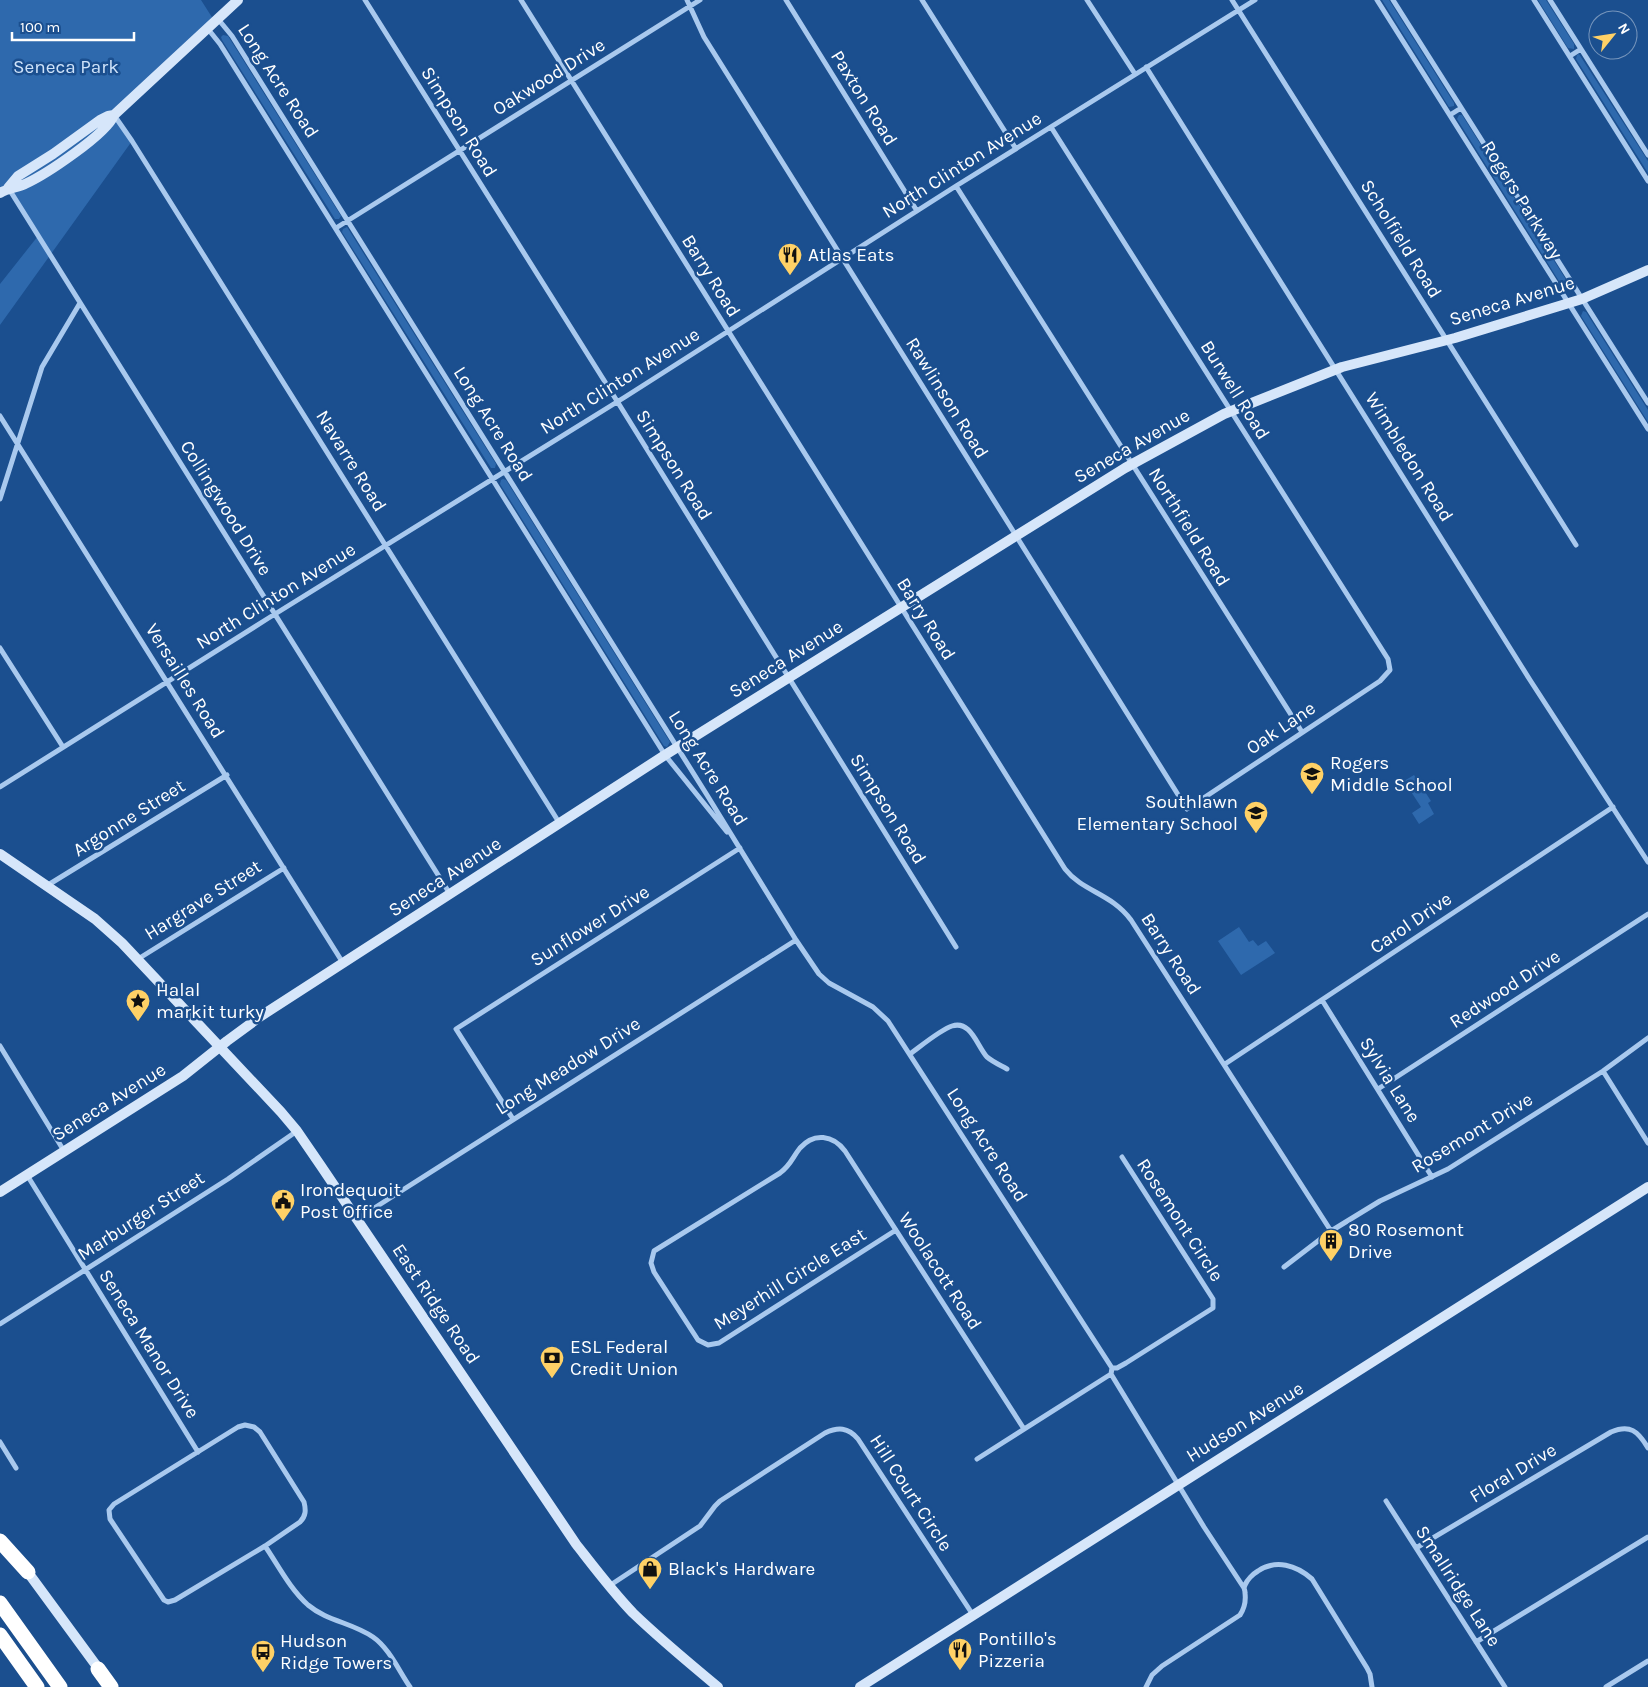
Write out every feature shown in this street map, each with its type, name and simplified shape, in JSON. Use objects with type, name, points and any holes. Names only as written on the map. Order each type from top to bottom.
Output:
[{"type":"highway","points":[[0,1541],[28,1572]]},
{"type":"highway","points":[[0,1603],[60,1687]]},
{"type":"highway","points":[[0,1635],[37,1687]]},
{"type":"highway","points":[[98,1669],[112,1687]]},
{"type":"main road","points":[[4,191],[18,176],[53,154],[100,120],[114,115],[238,0]]},
{"type":"main road","name":"Seneca Avenue","points":[[0,1192],[183,1076],[256,1020],[450,894],[789,678],[1132,464],[1231,411],[1336,369],[1447,340],[1582,299],[1648,270]]},
{"type":"main road","name":"East Ridge Road","points":[[0,854],[107,928],[297,1131],[576,1544],[609,1586],[650,1629],[718,1687]]},
{"type":"main road","name":"Hudson Avenue","points":[[860,1687],[1648,1187]]},
{"type":"main road","points":[[0,1535],[98,1669]]},
{"type":"street","name":"Simpson Road","points":[[365,0],[956,947]]},
{"type":"street","name":"Barry Road","points":[[521,0],[1064,868],[1076,881],[1106,897],[1126,913],[1225,1064],[1331,1232]]},
{"type":"street","name":"Rawlinson Road","points":[[686,0],[704,37],[1187,809]]},
{"type":"street","name":"Oakwood Drive","points":[[336,228],[700,0]]},
{"type":"street","name":"Paxton Road","points":[[786,0],[916,211]]},
{"type":"street","points":[[922,0],[1016,149]]},
{"type":"street","points":[[1087,0],[1135,74]]},
{"type":"street","name":"Scholfield Road","points":[[1232,0],[1576,545]]},
{"type":"street","name":"North Clinton Avenue","points":[[0,787],[1255,0]]},
{"type":"street","name":"Rogers Parkway","points":[[1377,0],[1648,428]]},
{"type":"street","name":"Rogers Parkway","points":[[1393,0],[1648,403]]},
{"type":"street","points":[[1534,0],[1648,181]]},
{"type":"street","points":[[1550,0],[1648,155]]},
{"type":"street","name":"Long Acre Road","points":[[214,24],[232,36],[504,471],[672,752],[740,848]]},
{"type":"street","name":"Long Acre Road","points":[[214,24],[220,44],[492,478],[672,752],[740,848],[796,940],[820,974],[829,983],[873,1007],[888,1021],[1112,1368]]},
{"type":"street","points":[[1570,56],[1581,49]]},
{"type":"street","name":"Wimbledon Road","points":[[1146,67],[1530,680],[1648,862]]},
{"type":"street","points":[[1450,115],[1461,108]]},
{"type":"street","name":"Navarre Road","points":[[114,115],[560,824]]},
{"type":"street","name":"Burwell Road","points":[[1051,127],[1388,659],[1390,670]]},
{"type":"street","name":"Northfield Road","points":[[956,186],[1302,732]]},
{"type":"street","name":"Collingwood Drive","points":[[4,191],[80,303],[450,894]]},
{"type":"street","points":[[0,499],[42,367],[80,303]]},
{"type":"street","name":"Versailles Road","points":[[0,416],[343,964]]},
{"type":"street","points":[[0,648],[63,747]]},
{"type":"street","name":"Oak Lane","points":[[1187,809],[1380,681],[1390,670]]},
{"type":"street","name":"Argonne Street","points":[[47,886],[226,775]]},
{"type":"street","name":"Carol Drive","points":[[1225,1064],[1613,807]]},
{"type":"street","name":"Sunflower Drive","points":[[513,1119],[456,1028],[740,848]]},
{"type":"street","name":"Hargrave Street","points":[[138,959],[284,868]]},
{"type":"street","name":"Redwood Drive","points":[[1378,1089],[1648,914]]},
{"type":"street","name":"Long Meadow Drive","points":[[357,1219],[796,940]]},
{"type":"street","name":"Sylvia Lane","points":[[1322,1000],[1432,1177]]},
{"type":"street","points":[[910,1054],[951,1027],[959,1024],[967,1028],[986,1056],[1007,1069]]},
{"type":"street","name":"Rosemont Drive","points":[[1284,1266],[1331,1232],[1380,1201],[1448,1169],[1603,1071],[1648,1038]]},
{"type":"street","points":[[0,1046],[64,1152]]},
{"type":"street","points":[[1603,1071],[1648,1143]]},
{"type":"street","name":"Marburger Street","points":[[0,1324],[228,1179],[297,1131]]},
{"type":"street","name":"Woolacott Road","points":[[698,1340],[654,1272],[651,1263],[654,1251],[784,1170],[806,1143],[825,1138],[836,1141],[845,1151],[1024,1429]]},
{"type":"street","name":"Rosemont Circle","points":[[1112,1368],[1117,1368],[1126,1363],[1213,1308],[1213,1299],[1122,1157]]},
{"type":"street","name":"Seneca Manor Drive","points":[[27,1175],[198,1452]]},
{"type":"street","name":"Meyerhill Circle East","points":[[698,1340],[708,1344],[719,1343],[896,1230]]},
{"type":"street","points":[[977,1459],[1110,1374],[1112,1368]]},
{"type":"street","points":[[1110,1374],[1244,1588],[1245,1604],[1240,1616],[1162,1666],[1152,1675],[1146,1687]]},
{"type":"street","points":[[251,1425],[260,1432],[306,1508],[304,1517],[300,1522],[264,1546],[175,1600],[168,1602],[162,1599],[110,1519],[109,1510],[114,1504],[198,1452],[242,1426],[251,1425]]},
{"type":"street","name":"Hill Court Circle","points":[[609,1586],[700,1526],[715,1506],[750,1480],[825,1433],[834,1428],[842,1428],[858,1438],[973,1616]]},
{"type":"street","name":"Floral Drive","points":[[1416,1548],[1603,1436],[1618,1429],[1627,1428],[1634,1430],[1648,1448]]},
{"type":"street","points":[[0,1442],[16,1468]]},
{"type":"street","name":"Smallridge Lane","points":[[1386,1502],[1505,1687]]},
{"type":"street","points":[[1476,1642],[1648,1537]]},
{"type":"street","points":[[264,1546],[294,1589],[309,1605],[326,1616],[373,1637],[387,1652],[410,1687]]},
{"type":"street","points":[[1244,1588],[1250,1577],[1256,1572],[1274,1565],[1290,1566],[1306,1574],[1312,1579],[1367,1668],[1372,1687]]},
{"type":"street","points":[[1606,1687],[1648,1661]]},
{"type":"green space","name":"Seneca Park","points":[[0,0],[201,0],[215,22],[115,115],[132,141],[0,325],[0,284],[38,236],[9,188],[0,193]]},
{"type":"green space","points":[[1382,0],[1389,0],[1454,103],[1454,106],[1449,107]]},
{"type":"green space","points":[[1538,0],[1546,0],[1574,44],[1574,49],[1568,48]]},
{"type":"green space","points":[[223,35],[228,36],[341,216],[339,219],[335,219],[222,40],[221,37]]},
{"type":"green space","points":[[1579,54],[1648,161],[1648,173],[1576,59]]},
{"type":"green space","points":[[1459,115],[1462,115],[1570,286],[1569,289],[1564,289],[1457,119]]},
{"type":"green space","points":[[347,227],[496,464],[495,468],[491,468],[342,232]]},
{"type":"green space","points":[[1583,311],[1586,312],[1648,410],[1648,422],[1581,316]]},
{"type":"green space","points":[[503,479],[506,480],[670,742],[667,747],[664,746],[500,484]]},
{"type":"green space","points":[[1414,775],[1431,801],[1428,803],[1434,814],[1419,824],[1412,813],[1421,807],[1404,781]]},
{"type":"green space","points":[[1239,927],[1249,942],[1253,940],[1258,946],[1266,941],[1275,953],[1241,975],[1218,941]]},
{"type":"place","name":"Atlas Eats","points":[[790,276]]},
{"type":"place","name":"Rogers Middle School","points":[[1312,795]]},
{"type":"place","name":"Southlawn Elementary School","points":[[1256,834]]},
{"type":"place","name":"Halal markit turky","points":[[138,1022]]},
{"type":"place","name":"Irondequoit Post Office","points":[[283,1222]]},
{"type":"place","name":"80 Rosemont Drive","points":[[1331,1262]]},
{"type":"place","name":"ESL Federal Credit Union","points":[[552,1379]]},
{"type":"place","name":"Black's Hardware","points":[[650,1590]]},
{"type":"place","name":"Pontillo's Pizzeria","points":[[960,1671]]},
{"type":"place","name":"Hudson Ridge Towers","points":[[263,1673]]}]
